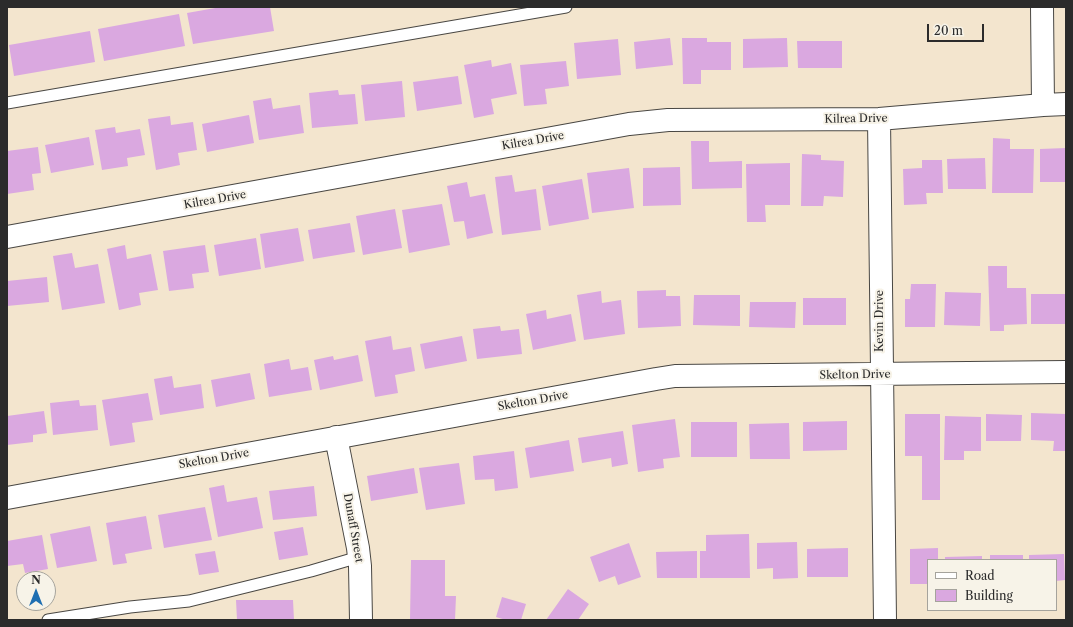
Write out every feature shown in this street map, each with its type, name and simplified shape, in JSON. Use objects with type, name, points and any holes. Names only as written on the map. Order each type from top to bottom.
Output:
[{"type":"street","points":[[1042,7],[1043,105]]},
{"type":"street","name":"Kilrea Drive","points":[[7,237],[629,124],[668,120],[879,119],[1066,104]]},
{"type":"street","name":"Kevin Drive","points":[[879,119],[885,620]]},
{"type":"street","name":"Skelton Drive","points":[[7,498],[669,377],[1066,372]]},
{"type":"street","name":"Dunaff Street","points":[[336,437],[359,557],[361,620]]},
{"type":"lane","points":[[7,103],[566,7]]},
{"type":"lane","points":[[48,620],[130,607],[190,601],[359,557]]},
{"type":"building","points":[[221,7],[270,7],[274,31],[193,44],[187,13]]},
{"type":"building","points":[[179,14],[185,46],[104,61],[98,29]]},
{"type":"building","points":[[90,31],[95,62],[14,76],[9,45]]},
{"type":"building","points":[[670,38],[673,65],[636,69],[634,42]]},
{"type":"building","points":[[682,38],[707,38],[707,42],[731,42],[731,70],[701,70],[701,84],[683,84]]},
{"type":"building","points":[[787,38],[788,67],[743,68],[743,39]]},
{"type":"building","points":[[618,39],[621,75],[577,79],[574,43]]},
{"type":"building","points":[[797,41],[842,41],[842,68],[798,68]]},
{"type":"building","points":[[491,60],[492,67],[511,63],[517,94],[491,99],[494,114],[474,118],[464,65]]},
{"type":"building","points":[[566,61],[569,86],[545,89],[547,104],[524,106],[520,65]]},
{"type":"building","points":[[458,76],[462,104],[417,111],[413,82]]},
{"type":"building","points":[[402,81],[405,117],[365,121],[361,85]]},
{"type":"building","points":[[338,90],[339,95],[355,94],[358,124],[312,128],[309,93]]},
{"type":"building","points":[[271,98],[273,109],[300,105],[304,133],[259,140],[253,101]]},
{"type":"building","points":[[249,115],[254,143],[207,152],[202,124]]},
{"type":"building","points":[[170,116],[171,125],[193,122],[197,150],[178,153],[180,165],[156,170],[148,119]]},
{"type":"building","points":[[115,127],[116,133],[140,129],[145,155],[127,158],[128,166],[102,170],[95,130]]},
{"type":"building","points":[[89,137],[94,165],[51,173],[45,145]]},
{"type":"building","points":[[993,138],[1010,139],[1010,149],[1034,149],[1033,193],[992,193]]},
{"type":"building","points":[[691,141],[709,141],[709,162],[742,161],[742,188],[692,189]]},
{"type":"building","points":[[38,147],[41,173],[32,174],[34,190],[7,194],[7,151]]},
{"type":"building","points":[[1066,148],[1066,182],[1040,182],[1040,149]]},
{"type":"building","points":[[802,154],[821,155],[821,160],[844,161],[843,197],[824,196],[823,206],[801,206]]},
{"type":"building","points":[[985,158],[986,189],[948,189],[947,159]]},
{"type":"building","points":[[922,160],[942,160],[943,193],[926,193],[927,204],[904,205],[903,169],[922,168]]},
{"type":"building","points":[[790,163],[790,205],[765,205],[766,222],[747,222],[746,164]]},
{"type":"building","points":[[680,167],[681,205],[643,206],[643,168]]},
{"type":"building","points":[[629,168],[634,208],[592,213],[587,173]]},
{"type":"building","points":[[512,175],[515,192],[536,189],[541,230],[502,235],[495,177]]},
{"type":"building","points":[[582,179],[589,219],[549,226],[542,186]]},
{"type":"building","points":[[467,182],[470,197],[485,194],[493,233],[467,239],[464,221],[454,222],[447,186]]},
{"type":"building","points":[[442,204],[450,245],[409,253],[402,210]]},
{"type":"building","points":[[395,209],[402,248],[363,255],[356,216]]},
{"type":"building","points":[[350,223],[355,252],[313,259],[308,230]]},
{"type":"building","points":[[298,228],[304,261],[265,268],[260,234]]},
{"type":"building","points":[[256,238],[261,269],[219,276],[214,245]]},
{"type":"building","points":[[125,245],[127,259],[151,254],[158,290],[139,293],[141,305],[119,310],[107,249]]},
{"type":"building","points":[[205,245],[209,272],[192,274],[194,288],[169,291],[163,251]]},
{"type":"building","points":[[72,253],[75,268],[98,264],[105,303],[62,310],[53,256]]},
{"type":"building","points":[[988,266],[1007,266],[1007,288],[1026,288],[1027,324],[1004,325],[1004,331],[990,331]]},
{"type":"building","points":[[47,277],[49,302],[7,306],[7,281]]},
{"type":"building","points":[[911,284],[936,284],[935,327],[905,327],[905,299],[910,299]]},
{"type":"building","points":[[666,290],[666,296],[680,296],[681,326],[638,328],[637,291]]},
{"type":"building","points":[[601,291],[602,303],[621,300],[625,334],[584,340],[577,295]]},
{"type":"building","points":[[945,292],[981,293],[980,326],[944,325]]},
{"type":"building","points":[[1031,294],[1066,294],[1066,324],[1031,324]]},
{"type":"building","points":[[694,295],[740,295],[740,326],[693,325]]},
{"type":"building","points":[[803,298],[846,298],[846,325],[803,325]]},
{"type":"building","points":[[750,302],[796,302],[795,328],[749,327]]},
{"type":"building","points":[[546,310],[547,319],[571,314],[576,341],[533,350],[526,314]]},
{"type":"building","points":[[500,326],[501,331],[519,329],[522,354],[477,359],[473,329]]},
{"type":"building","points":[[391,336],[393,350],[411,347],[415,371],[395,375],[398,393],[375,397],[365,341]]},
{"type":"building","points":[[462,336],[467,361],[425,369],[420,344]]},
{"type":"building","points":[[358,355],[363,381],[320,390],[314,360],[333,356],[334,360]]},
{"type":"building","points":[[289,359],[291,370],[308,367],[312,390],[269,397],[264,364]]},
{"type":"building","points":[[250,373],[255,399],[216,407],[211,380]]},
{"type":"building","points":[[172,376],[174,388],[201,384],[204,408],[160,415],[154,379]]},
{"type":"building","points":[[148,393],[153,420],[132,423],[135,442],[110,446],[102,400]]},
{"type":"building","points":[[79,400],[80,406],[96,405],[98,430],[53,435],[50,403]]},
{"type":"building","points":[[44,411],[47,433],[33,435],[33,442],[7,445],[7,416]]},
{"type":"building","points":[[1031,413],[1066,414],[1066,451],[1053,451],[1054,441],[1031,440]]},
{"type":"building","points":[[905,414],[940,414],[940,500],[922,500],[922,456],[905,456]]},
{"type":"building","points":[[986,414],[1022,415],[1021,441],[986,441]]},
{"type":"building","points":[[945,416],[981,417],[981,451],[964,451],[964,460],[944,460]]},
{"type":"building","points":[[675,419],[680,457],[663,459],[664,468],[638,472],[632,425]]},
{"type":"building","points":[[847,421],[847,450],[803,451],[803,422]]},
{"type":"building","points":[[691,422],[737,422],[737,457],[691,457]]},
{"type":"building","points":[[789,423],[790,459],[750,459],[749,424]]},
{"type":"building","points":[[623,431],[628,464],[612,467],[611,458],[582,463],[578,438]]},
{"type":"building","points":[[569,440],[574,471],[530,478],[525,448]]},
{"type":"building","points":[[514,451],[518,488],[495,491],[494,479],[475,480],[473,456]]},
{"type":"building","points":[[459,463],[465,504],[426,510],[419,468]]},
{"type":"building","points":[[414,468],[418,493],[371,501],[367,476]]},
{"type":"building","points":[[224,485],[227,502],[257,497],[263,528],[218,537],[209,488]]},
{"type":"building","points":[[314,486],[317,516],[273,520],[269,491]]},
{"type":"building","points":[[205,507],[212,540],[164,548],[158,515]]},
{"type":"building","points":[[146,516],[152,549],[125,554],[127,563],[113,565],[106,523]]},
{"type":"building","points":[[90,526],[97,561],[57,568],[50,534]]},
{"type":"building","points":[[303,527],[308,555],[279,560],[274,532]]},
{"type":"building","points":[[749,534],[750,578],[700,578],[700,551],[706,551],[706,535]]},
{"type":"building","points":[[42,535],[48,569],[25,571],[23,564],[7,566],[7,541]]},
{"type":"building","points":[[797,542],[798,578],[773,579],[773,568],[757,569],[757,543]]},
{"type":"building","points":[[629,543],[641,577],[618,585],[615,576],[599,582],[590,557]]},
{"type":"building","points":[[848,548],[848,577],[807,577],[807,549]]},
{"type":"building","points":[[938,548],[938,559],[927,559],[927,584],[910,584],[910,549]]},
{"type":"building","points":[[215,551],[219,572],[199,575],[195,554]]},
{"type":"building","points":[[697,551],[697,578],[657,578],[656,552]]},
{"type":"building","points":[[1064,554],[1065,580],[1057,581],[1057,559],[1029,559],[1029,555]]},
{"type":"building","points":[[990,555],[1023,555],[1023,559],[990,559]]},
{"type":"building","points":[[982,556],[982,559],[945,559],[945,557]]},
{"type":"building","points":[[411,560],[445,560],[445,596],[456,596],[455,620],[410,620]]},
{"type":"building","points":[[568,589],[589,604],[578,620],[546,620]]},
{"type":"building","points":[[502,597],[526,604],[521,620],[506,620],[496,617]]},
{"type":"building","points":[[236,600],[293,600],[294,620],[237,620]]}]
